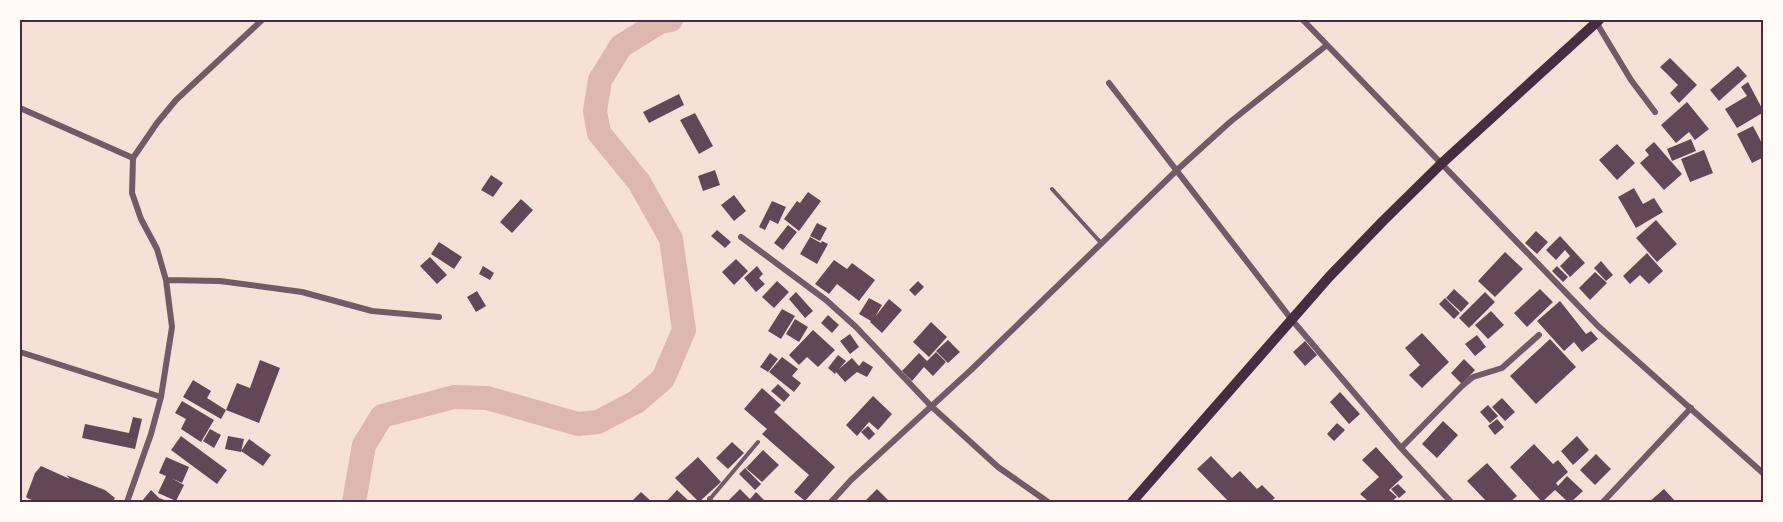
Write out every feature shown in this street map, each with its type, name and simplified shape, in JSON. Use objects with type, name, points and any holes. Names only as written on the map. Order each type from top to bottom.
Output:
[{"type":"main road","points":[[1132,502],[1375,229],[1441,164],[1597,21]]},
{"type":"street","points":[[127,502],[151,434],[172,327],[166,280],[157,249],[141,219],[132,193],[133,159],[157,123],[176,100],[262,20]]},
{"type":"street","points":[[1303,20],[1598,326],[1764,474]]},
{"type":"street","points":[[1597,21],[1635,86],[1655,112]]},
{"type":"street","points":[[831,502],[851,480],[972,369],[1177,170],[1230,122],[1327,45]]},
{"type":"street","points":[[1108,83],[1292,320],[1401,448],[1451,502]]},
{"type":"street","points":[[20,108],[133,159]]},
{"type":"street","points":[[741,237],[797,277],[856,327],[931,406],[998,467],[1048,502]]},
{"type":"street","points":[[166,280],[220,281],[303,292],[372,311],[439,317]]},
{"type":"street","points":[[1401,448],[1462,386],[1473,377],[1502,368],[1539,335]]},
{"type":"street","points":[[20,352],[160,397]]},
{"type":"street","points":[[1603,502],[1691,408]]},
{"type":"lane","points":[[1052,189],[1102,244]]},
{"type":"lane","points":[[710,501],[758,442]]},
{"type":"building","points":[[1670,58],[1697,85],[1679,103],[1670,93],[1678,85],[1660,67]]},
{"type":"building","points":[[1738,66],[1747,76],[1719,101],[1710,90]]},
{"type":"building","points":[[1748,82],[1764,112],[1737,128],[1725,109],[1747,96],[1741,87]]},
{"type":"building","points":[[679,94],[684,105],[649,123],[643,112]]},
{"type":"building","points":[[1687,102],[1709,129],[1695,140],[1689,132],[1676,143],[1661,125]]},
{"type":"building","points":[[695,113],[713,146],[699,154],[680,120]]},
{"type":"building","points":[[1753,126],[1764,147],[1764,157],[1752,163],[1737,134]]},
{"type":"building","points":[[1691,139],[1696,151],[1672,161],[1667,149]]},
{"type":"building","points":[[1654,142],[1682,174],[1664,190],[1640,163],[1649,155],[1645,150]]},
{"type":"building","points":[[1617,144],[1635,163],[1617,180],[1599,160]]},
{"type":"building","points":[[1704,150],[1713,173],[1690,182],[1681,159]]},
{"type":"building","points":[[715,170],[720,185],[703,191],[698,176]]},
{"type":"building","points":[[491,175],[503,183],[493,197],[481,190]]},
{"type":"building","points":[[1634,188],[1643,204],[1654,198],[1663,212],[1636,228],[1618,197]]},
{"type":"building","points":[[808,192],[821,201],[799,231],[784,219],[797,201],[800,203]]},
{"type":"building","points":[[734,195],[746,211],[734,221],[721,205]]},
{"type":"building","points":[[521,199],[533,210],[512,233],[500,222]]},
{"type":"building","points":[[772,201],[786,207],[778,224],[770,220],[765,230],[759,227]]},
{"type":"building","points":[[1656,220],[1677,244],[1657,262],[1636,238]]},
{"type":"building","points":[[817,223],[827,228],[820,241],[810,236]]},
{"type":"building","points":[[788,225],[797,232],[783,250],[774,243]]},
{"type":"building","points":[[717,230],[731,242],[725,248],[711,236]]},
{"type":"building","points":[[1536,231],[1548,242],[1537,254],[1525,243]]},
{"type":"building","points":[[1560,236],[1585,263],[1570,277],[1560,266],[1570,256],[1565,250],[1556,260],[1546,250]]},
{"type":"building","points":[[810,237],[828,244],[817,264],[800,254]]},
{"type":"building","points":[[439,242],[462,257],[454,269],[431,254]]},
{"type":"building","points":[[1505,252],[1523,269],[1495,297],[1478,281]]},
{"type":"building","points":[[1647,253],[1663,271],[1649,284],[1640,275],[1630,284],[1623,276]]},
{"type":"building","points":[[430,257],[447,275],[437,284],[420,266]]},
{"type":"building","points":[[736,259],[748,271],[734,285],[722,272]]},
{"type":"building","points":[[834,260],[847,269],[852,263],[875,280],[859,301],[837,284],[829,294],[815,284]]},
{"type":"building","points":[[1601,261],[1613,275],[1606,281],[1594,268]]},
{"type":"building","points":[[483,266],[494,273],[490,280],[479,274]]},
{"type":"building","points":[[757,266],[763,274],[759,278],[765,284],[756,292],[744,278]]},
{"type":"building","points":[[1557,266],[1568,277],[1563,282],[1552,271]]},
{"type":"building","points":[[1595,272],[1607,283],[1590,300],[1579,288]]},
{"type":"building","points":[[777,281],[789,292],[774,308],[762,297]]},
{"type":"building","points":[[918,281],[924,287],[915,296],[909,290]]},
{"type":"building","points":[[1454,289],[1469,303],[1461,312],[1446,298]]},
{"type":"building","points":[[1540,289],[1553,302],[1527,327],[1514,313]]},
{"type":"building","points":[[477,291],[486,306],[476,312],[467,297]]},
{"type":"building","points":[[796,292],[813,311],[805,318],[789,299]]},
{"type":"building","points":[[1485,292],[1495,302],[1469,328],[1459,318]]},
{"type":"building","points":[[869,298],[882,305],[875,317],[889,299],[902,310],[882,333],[871,321],[859,314]]},
{"type":"building","points":[[1445,298],[1460,313],[1454,319],[1439,304]]},
{"type":"building","points":[[1560,301],[1586,334],[1591,331],[1598,339],[1582,352],[1574,342],[1564,351],[1537,321]]},
{"type":"building","points":[[782,309],[795,316],[781,339],[768,331]]},
{"type":"building","points":[[1491,311],[1504,325],[1488,339],[1475,325]]},
{"type":"building","points":[[828,315],[839,325],[832,333],[821,323]]},
{"type":"building","points":[[795,319],[808,327],[799,342],[786,334]]},
{"type":"building","points":[[931,322],[947,337],[929,357],[913,342]]},
{"type":"building","points":[[813,330],[835,350],[818,367],[807,357],[799,365],[789,355]]},
{"type":"building","points":[[1422,333],[1449,362],[1422,388],[1409,375],[1420,365],[1405,348]]},
{"type":"building","points":[[850,334],[859,347],[850,354],[840,341]]},
{"type":"building","points":[[1477,335],[1486,347],[1475,356],[1465,344]]},
{"type":"building","points":[[1550,339],[1576,367],[1536,404],[1510,376]]},
{"type":"building","points":[[948,340],[960,352],[948,363],[936,351]]},
{"type":"building","points":[[1305,341],[1317,355],[1305,366],[1293,352]]},
{"type":"building","points":[[936,352],[946,362],[933,376],[924,367],[912,381],[902,371],[919,353],[927,361]]},
{"type":"building","points":[[770,353],[778,359],[768,372],[760,367]]},
{"type":"building","points":[[838,355],[846,361],[839,369],[852,358],[859,366],[863,361],[873,367],[867,377],[857,372],[845,382],[836,372],[835,374],[828,368]]},
{"type":"building","points":[[782,357],[798,369],[792,376],[801,383],[794,392],[769,372]]},
{"type":"building","points":[[1464,359],[1475,370],[1462,384],[1451,373]]},
{"type":"building","points":[[260,360],[280,368],[259,423],[226,410],[237,383],[250,388]]},
{"type":"building","points":[[193,380],[211,391],[207,398],[226,410],[221,419],[183,397]]},
{"type":"building","points":[[778,384],[790,395],[784,402],[771,391]]},
{"type":"building","points":[[762,388],[781,405],[774,412],[835,467],[805,501],[794,492],[809,475],[762,434],[767,429],[744,409]]},
{"type":"building","points":[[1340,392],[1360,414],[1349,424],[1330,402]]},
{"type":"building","points":[[873,396],[892,414],[878,430],[869,422],[857,436],[846,425]]},
{"type":"building","points":[[1502,398],[1515,412],[1505,421],[1492,407]]},
{"type":"building","points":[[182,401],[214,420],[201,442],[181,429],[186,419],[175,413]]},
{"type":"building","points":[[1488,405],[1498,416],[1490,423],[1480,412]]},
{"type":"building","points":[[133,417],[142,419],[135,449],[82,438],[85,424],[129,433]]},
{"type":"building","points":[[1497,419],[1504,427],[1495,435],[1488,426]]},
{"type":"building","points":[[1443,421],[1458,435],[1437,458],[1422,444]]},
{"type":"building","points":[[1337,423],[1345,430],[1334,441],[1327,434]]},
{"type":"building","points":[[868,426],[875,434],[869,440],[861,432]]},
{"type":"building","points":[[210,429],[221,435],[214,448],[203,441]]},
{"type":"building","points":[[181,436],[227,470],[217,484],[171,450]]},
{"type":"building","points":[[228,436],[244,439],[241,452],[225,449]]},
{"type":"building","points":[[1577,436],[1589,450],[1573,465],[1561,451]]},
{"type":"building","points":[[249,439],[271,455],[263,466],[241,451]]},
{"type":"building","points":[[732,442],[744,453],[728,469],[716,458]]},
{"type":"building","points":[[1534,444],[1553,464],[1558,460],[1568,472],[1556,483],[1558,486],[1567,476],[1583,491],[1571,502],[1555,490],[1542,502],[1510,467]]},
{"type":"building","points":[[1376,447],[1403,477],[1389,490],[1397,497],[1391,502],[1369,502],[1360,494],[1379,477],[1362,460]]},
{"type":"building","points":[[763,450],[779,465],[762,482],[746,468]]},
{"type":"building","points":[[1596,454],[1611,469],[1595,485],[1580,470]]},
{"type":"building","points":[[1211,456],[1232,478],[1240,471],[1257,489],[1262,485],[1275,498],[1270,502],[1229,502],[1197,469]]},
{"type":"building","points":[[166,457],[189,467],[182,483],[171,478],[184,485],[176,501],[158,493],[166,476],[159,473]]},
{"type":"building","points":[[698,457],[721,482],[699,502],[675,478]]},
{"type":"building","points":[[1487,463],[1517,496],[1510,502],[1487,502],[1467,481]]},
{"type":"building","points":[[41,466],[70,479],[66,475],[105,490],[115,498],[112,502],[38,502],[29,499],[26,497],[35,473]]},
{"type":"building","points":[[745,468],[761,484],[755,490],[739,474]]},
{"type":"building","points":[[1398,484],[1406,492],[1399,498],[1391,489]]},
{"type":"building","points":[[740,489],[750,499],[756,492],[766,502],[727,502]]},
{"type":"building","points":[[877,489],[890,502],[868,502],[866,500]]},
{"type":"building","points":[[1664,489],[1676,502],[1649,502]]},
{"type":"building","points":[[151,490],[159,498],[170,502],[157,502],[159,499],[156,502],[142,501]]},
{"type":"building","points":[[677,490],[690,502],[666,502]]},
{"type":"building","points":[[641,492],[652,502],[631,502]]},
{"type":"waterway","points":[[354,502],[364,445],[382,416],[454,397],[487,398],[578,424],[598,422],[636,402],[663,379],[684,330],[671,239],[639,182],[599,133],[595,111],[600,80],[621,46],[660,22],[671,20]]}]
